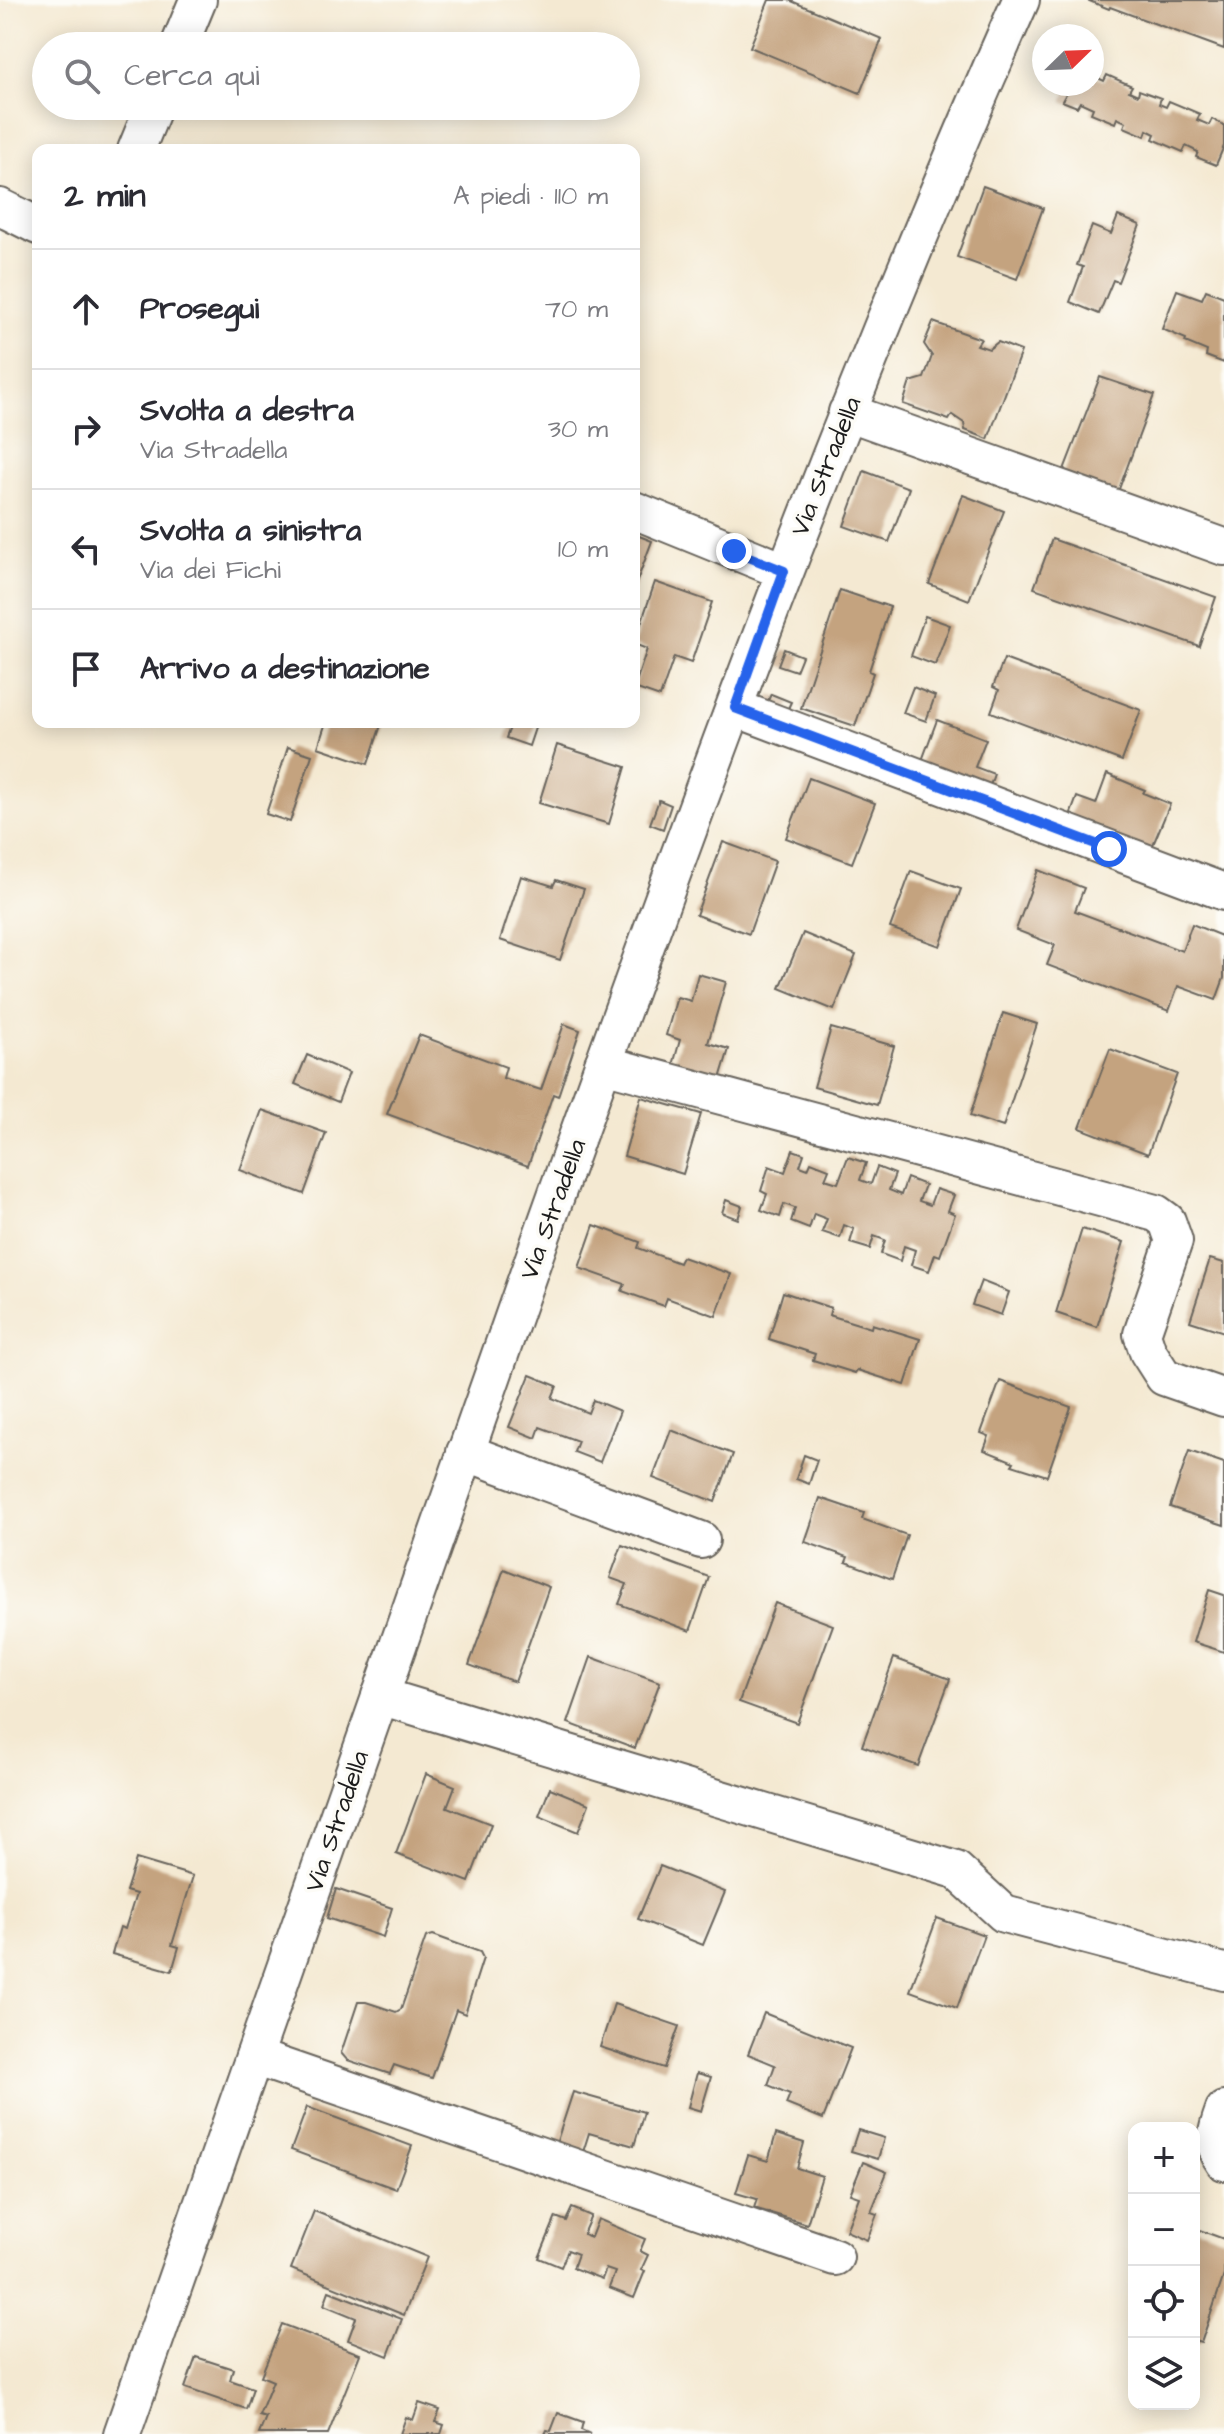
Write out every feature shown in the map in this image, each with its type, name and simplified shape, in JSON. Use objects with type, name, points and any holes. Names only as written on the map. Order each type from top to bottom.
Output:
[{"type":"street","points":[[185,32],[198,0]]},
{"type":"street","name":"Via Stradella","points":[[122,2434],[465,1452],[784,571],[904,271],[1021,0]]},
{"type":"street","points":[[138,144],[148,120]]},
{"type":"street","points":[[0,207],[32,223]]},
{"type":"street","points":[[847,412],[1224,547]]},
{"type":"street","points":[[640,512],[784,571]]},
{"type":"street","points":[[735,708],[1224,892]]},
{"type":"street","points":[[603,1064],[1156,1213],[1167,1221],[1174,1241],[1142,1334],[1148,1352],[1164,1377],[1224,1398]]},
{"type":"street","points":[[465,1452],[701,1540]]},
{"type":"street","points":[[380,1696],[956,1870],[1004,1914],[1224,1972]]},
{"type":"street","points":[[254,2057],[835,2257]]},
{"type":"street","points":[[1224,2110],[1216,2138],[1216,2149],[1224,2162]]},
{"type":"building","points":[[769,0],[789,0],[882,39],[860,93],[750,47]]},
{"type":"building","points":[[1087,0],[1224,0],[1224,49],[1110,7]]},
{"type":"building","points":[[1107,75],[1132,86],[1129,91],[1138,95],[1139,90],[1161,98],[1159,104],[1166,107],[1169,101],[1200,114],[1197,120],[1209,125],[1212,119],[1224,125],[1224,146],[1216,165],[1196,157],[1198,152],[1186,146],[1183,152],[1153,139],[1155,134],[1147,130],[1145,136],[1124,127],[1126,122],[1117,118],[1115,123],[1091,113],[1093,108],[1080,102],[1077,107],[1062,101],[1065,96],[1104,96]]},
{"type":"building","points":[[983,186],[1043,208],[1017,279],[957,257]]},
{"type":"building","points":[[1118,216],[1140,225],[1118,282],[1113,280],[1099,314],[1070,302],[1083,267],[1077,265],[1092,226],[1111,234]]},
{"type":"building","points":[[1177,290],[1202,299],[1206,290],[1224,297],[1224,363],[1206,356],[1207,351],[1185,342],[1186,339],[1162,329]]},
{"type":"building","points":[[933,322],[981,339],[977,345],[989,349],[998,342],[1021,351],[988,439],[965,430],[964,423],[952,415],[949,420],[903,404],[910,382],[924,378],[932,356],[924,344]]},
{"type":"building","points":[[1100,377],[1154,395],[1116,497],[1062,475]]},
{"type":"building","points":[[864,471],[909,488],[889,542],[844,526]]},
{"type":"building","points":[[963,495],[1004,511],[969,600],[929,584]]},
{"type":"building","points":[[640,536],[652,541],[640,573]]},
{"type":"building","points":[[1052,539],[1216,597],[1199,646],[1034,588]]},
{"type":"building","points":[[655,582],[712,602],[691,663],[674,657],[660,697],[640,690],[640,670],[647,649],[640,646],[640,626]]},
{"type":"building","points":[[840,590],[890,607],[855,726],[801,708]]},
{"type":"building","points":[[925,616],[950,625],[935,665],[911,656]]},
{"type":"building","points":[[784,649],[802,656],[796,671],[778,665]]},
{"type":"building","points":[[1004,659],[1141,710],[1122,761],[991,712],[999,690],[993,687]]},
{"type":"building","points":[[913,687],[935,696],[926,721],[903,713]]},
{"type":"building","points":[[771,694],[791,702],[785,715],[765,707]]},
{"type":"building","points":[[937,720],[986,739],[975,767],[994,774],[988,791],[920,766]]},
{"type":"building","points":[[324,728],[380,728],[368,764],[318,747]]},
{"type":"building","points":[[510,728],[535,728],[529,746],[506,738]]},
{"type":"building","points":[[557,745],[626,767],[609,824],[539,803]]},
{"type":"building","points":[[288,747],[312,755],[290,822],[266,814]]},
{"type":"building","points":[[1107,774],[1170,804],[1150,852],[1067,824],[1077,797],[1096,804]]},
{"type":"building","points":[[809,778],[875,803],[852,863],[786,838]]},
{"type":"building","points":[[659,800],[671,805],[663,829],[650,824]]},
{"type":"building","points":[[723,842],[775,861],[749,934],[696,915]]},
{"type":"building","points":[[1038,870],[1084,888],[1075,911],[1182,951],[1192,924],[1224,937],[1224,978],[1216,1000],[1178,986],[1169,1011],[1047,965],[1055,945],[1016,930]]},
{"type":"building","points":[[911,871],[961,889],[940,946],[890,928]]},
{"type":"building","points":[[521,876],[553,886],[556,880],[584,889],[560,960],[500,940]]},
{"type":"building","points":[[803,933],[856,955],[834,1010],[780,988]]},
{"type":"building","points":[[698,974],[726,982],[708,1043],[729,1049],[719,1082],[672,1069],[680,1040],[666,1035],[677,997],[691,1001]]},
{"type":"building","points":[[1003,1013],[1037,1024],[1003,1127],[970,1116]]},
{"type":"building","points":[[564,1024],[580,1030],[558,1096],[553,1094],[528,1166],[387,1114],[419,1035],[506,1067],[503,1078],[541,1090]]},
{"type":"building","points":[[831,1028],[894,1046],[877,1105],[814,1087]]},
{"type":"building","points":[[1110,1049],[1177,1074],[1148,1154],[1080,1128]]},
{"type":"building","points":[[307,1055],[349,1073],[338,1102],[295,1084]]},
{"type":"building","points":[[641,1097],[701,1114],[683,1174],[624,1156]]},
{"type":"building","points":[[262,1110],[326,1133],[304,1194],[240,1170]]},
{"type":"building","points":[[793,1150],[804,1154],[800,1166],[808,1169],[811,1162],[829,1169],[825,1179],[838,1183],[848,1157],[866,1163],[860,1180],[871,1184],[877,1167],[895,1174],[889,1190],[901,1195],[907,1178],[925,1185],[919,1201],[930,1205],[936,1189],[954,1195],[948,1211],[955,1214],[940,1256],[935,1254],[929,1271],[911,1265],[915,1250],[904,1246],[900,1261],[881,1254],[885,1240],[874,1236],[870,1249],[850,1243],[854,1229],[844,1225],[840,1238],[822,1232],[827,1219],[814,1214],[809,1229],[791,1222],[795,1208],[784,1204],[780,1217],[761,1210],[767,1194],[761,1191],[769,1166],[785,1172]]},
{"type":"building","points":[[726,1200],[742,1206],[738,1219],[722,1213]]},
{"type":"building","points":[[594,1225],[640,1242],[638,1248],[679,1263],[682,1257],[731,1274],[716,1316],[667,1298],[664,1306],[622,1291],[625,1284],[579,1268]]},
{"type":"building","points":[[1082,1229],[1124,1242],[1097,1327],[1056,1313]]},
{"type":"building","points":[[1210,1259],[1224,1263],[1224,1332],[1190,1321]]},
{"type":"building","points":[[981,1281],[1009,1292],[1001,1315],[972,1305]]},
{"type":"building","points":[[783,1292],[831,1308],[829,1315],[920,1339],[905,1385],[813,1360],[815,1354],[769,1339]]},
{"type":"building","points":[[530,1375],[557,1386],[552,1398],[588,1413],[593,1400],[620,1411],[600,1462],[574,1452],[578,1441],[540,1427],[536,1438],[509,1427]]},
{"type":"building","points":[[1000,1381],[1071,1407],[1047,1476],[1012,1465],[1014,1462],[984,1450],[989,1436],[981,1433]]},
{"type":"building","points":[[671,1430],[733,1454],[715,1502],[653,1478]]},
{"type":"building","points":[[1189,1451],[1224,1463],[1224,1525],[1170,1507]]},
{"type":"building","points":[[804,1455],[817,1460],[809,1484],[796,1479]]},
{"type":"building","points":[[820,1498],[864,1513],[862,1519],[907,1535],[892,1579],[846,1562],[848,1557],[805,1542]]},
{"type":"building","points":[[622,1545],[709,1577],[690,1631],[619,1604],[627,1584],[610,1578]]},
{"type":"building","points":[[504,1569],[549,1587],[515,1682],[469,1665]]},
{"type":"building","points":[[1209,1590],[1224,1595],[1224,1652],[1193,1642]]},
{"type":"building","points":[[775,1603],[833,1625],[797,1723],[739,1702]]},
{"type":"building","points":[[591,1657],[660,1682],[635,1748],[568,1723]]},
{"type":"building","points":[[894,1658],[950,1679],[918,1766],[862,1746]]},
{"type":"building","points":[[426,1774],[455,1786],[447,1807],[491,1824],[469,1882],[396,1854]]},
{"type":"building","points":[[550,1788],[589,1804],[578,1832],[539,1816]]},
{"type":"building","points":[[136,1859],[193,1876],[172,1945],[179,1947],[172,1971],[112,1954],[120,1927],[125,1929],[136,1894],[126,1891]]},
{"type":"building","points":[[660,1866],[725,1892],[703,1945],[638,1919]]},
{"type":"building","points":[[336,1889],[392,1908],[383,1937],[327,1918]]},
{"type":"building","points":[[937,1918],[984,1935],[957,2008],[910,1991]]},
{"type":"building","points":[[433,1935],[480,1952],[483,1958],[465,2014],[456,2010],[432,2078],[394,2065],[390,2074],[347,2060],[341,2053],[358,2002],[396,2012],[401,2009],[426,1937]]},
{"type":"building","points":[[614,2004],[679,2026],[664,2068],[600,2047]]},
{"type":"building","points":[[764,2013],[851,2048],[823,2119],[786,2104],[790,2094],[768,2085],[775,2065],[748,2054]]},
{"type":"building","points":[[697,2073],[711,2077],[701,2111],[688,2107]]},
{"type":"building","points":[[573,2092],[644,2112],[634,2146],[589,2133],[583,2152],[556,2144]]},
{"type":"building","points":[[307,2107],[412,2146],[396,2189],[291,2150]]},
{"type":"building","points":[[858,2130],[884,2138],[878,2159],[851,2151]]},
{"type":"building","points":[[776,2134],[804,2143],[797,2168],[822,2176],[807,2224],[754,2208],[757,2199],[736,2193],[748,2155],[768,2161]]},
{"type":"building","points":[[863,2162],[887,2172],[871,2212],[877,2214],[867,2240],[846,2231],[859,2197],[850,2194]]},
{"type":"building","points":[[572,2208],[591,2216],[583,2234],[591,2237],[598,2219],[645,2239],[640,2251],[648,2255],[634,2298],[609,2288],[615,2272],[606,2269],[602,2279],[573,2268],[578,2254],[568,2250],[561,2267],[539,2258],[556,2217],[566,2221]]},
{"type":"building","points":[[314,2211],[427,2257],[404,2315],[291,2269]]},
{"type":"building","points":[[1200,2230],[1224,2239],[1224,2275],[1201,2343]]},
{"type":"building","points":[[329,2291],[402,2319],[388,2356],[348,2340],[356,2318],[324,2305]]},
{"type":"building","points":[[282,2324],[360,2354],[328,2434],[259,2434],[266,2417],[259,2415],[273,2381],[261,2376]]},
{"type":"building","points":[[196,2357],[233,2369],[230,2380],[253,2388],[246,2409],[185,2388]]},
{"type":"building","points":[[419,2403],[440,2410],[435,2422],[444,2425],[441,2434],[400,2434],[406,2417],[413,2420]]},
{"type":"building","points":[[558,2413],[583,2422],[581,2430],[590,2434],[545,2434],[547,2430],[551,2431]]},
{"type":"route","points":[[734,551],[784,571],[735,708],[1109,849]]}]
